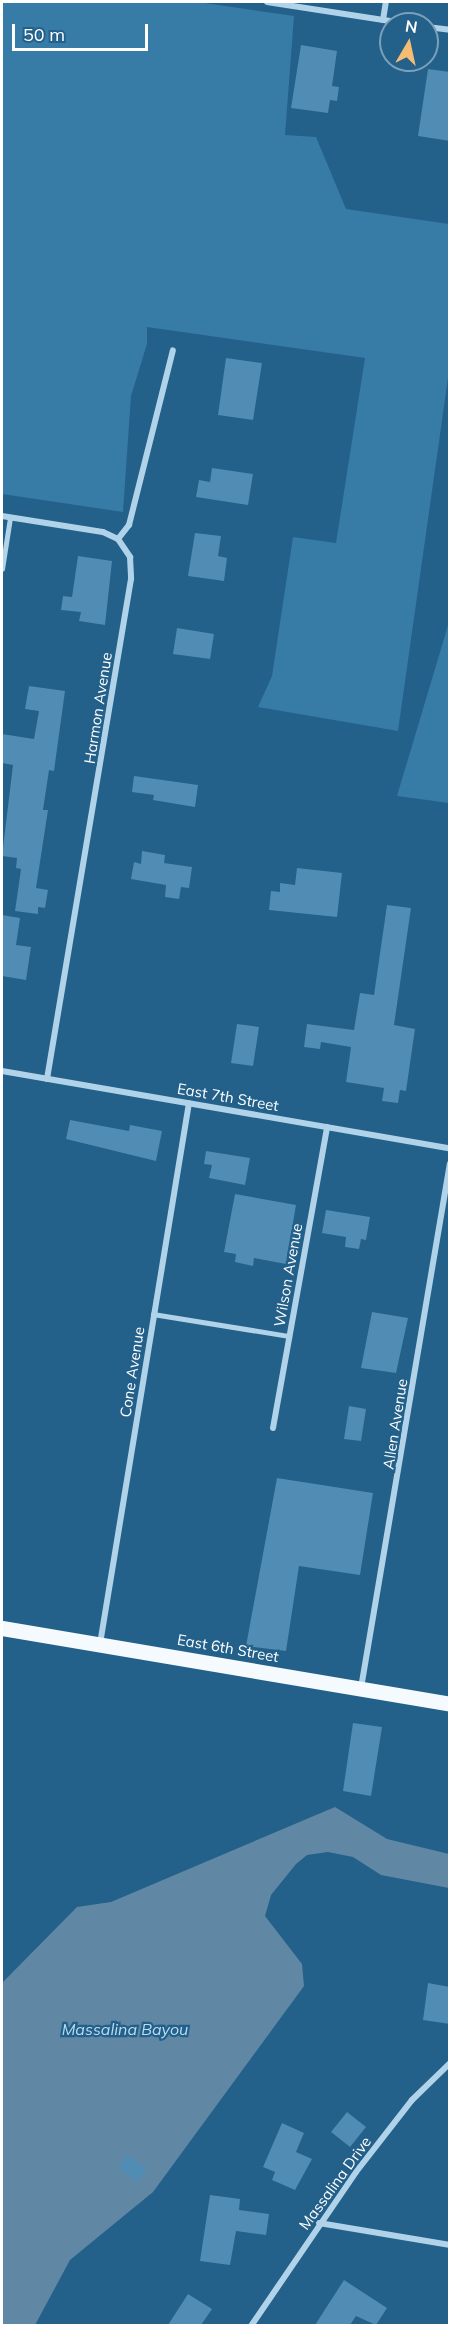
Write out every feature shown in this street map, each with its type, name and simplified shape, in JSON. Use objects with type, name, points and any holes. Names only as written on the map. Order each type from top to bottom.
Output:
[{"type":"main road","name":"East 6th Street","points":[[2,1628],[450,1704]]},
{"type":"street","points":[[267,2],[379,19]]},
{"type":"street","points":[[2,516],[103,532],[118,539],[129,525],[172,350]]},
{"type":"street","name":"Harmon Avenue","points":[[47,1079],[131,579],[130,557],[118,539]]},
{"type":"street","name":"East 7th Street","points":[[2,1071],[450,1148]]},
{"type":"street","name":"Cone Avenue","points":[[100,1645],[189,1103]]},
{"type":"street","name":"Wilson Avenue","points":[[273,1428],[327,1127]]},
{"type":"street","name":"Allen Avenue","points":[[361,1688],[450,1163]]},
{"type":"street","name":"Massalina Drive","points":[[251,2325],[319,2223],[402,2113],[450,2063]]},
{"type":"street","points":[[319,2223],[450,2245]]},
{"type":"lane","points":[[2,569],[10,518]]},
{"type":"lane","points":[[153,1314],[289,1336]]},
{"type":"shaded area","points":[[2,2],[198,2],[294,16],[285,135],[316,137],[346,209],[449,224],[449,371],[398,731],[258,707],[272,676],[293,537],[336,543],[365,358],[147,327],[147,344],[131,396],[123,512],[2,494]]},
{"type":"shaded area","points":[[449,622],[449,803],[397,796]]},
{"type":"water","name":"Massalina Bayou","points":[[335,1807],[387,1839],[449,1854],[449,1888],[381,1875],[353,1857],[328,1852],[307,1855],[296,1864],[271,1895],[265,1916],[302,1964],[304,1986],[153,2192],[70,2260],[35,2325],[2,2325],[2,1983],[77,1907],[111,1902]]},
{"type":"building","points":[[301,45],[337,51],[332,86],[339,87],[337,101],[330,100],[328,113],[291,108]]},
{"type":"building","points":[[428,72],[450,72],[450,141],[418,136]]},
{"type":"building","points":[[226,358],[262,363],[253,420],[218,415]]},
{"type":"building","points":[[212,468],[253,474],[248,505],[196,497],[199,480],[210,482]]},
{"type":"building","points":[[195,533],[221,536],[218,556],[227,558],[224,581],[188,576]]},
{"type":"building","points":[[78,556],[112,561],[105,625],[79,621],[81,612],[61,610],[63,596],[72,597]]},
{"type":"building","points":[[177,628],[214,634],[210,659],[173,654]]},
{"type":"building","points":[[29,686],[65,691],[54,771],[49,770],[43,810],[48,810],[36,888],[48,890],[45,908],[38,907],[38,914],[15,911],[21,869],[16,868],[17,858],[2,856],[13,765],[2,763],[2,734],[34,739],[39,711],[25,709]]},
{"type":"building","points":[[134,776],[198,785],[195,807],[153,800],[154,795],[132,792]]},
{"type":"building","points":[[142,851],[165,855],[164,863],[192,867],[189,888],[181,887],[179,899],[165,897],[166,885],[131,879],[134,862],[141,864]]},
{"type":"building","points":[[297,868],[342,873],[337,917],[269,910],[271,891],[280,892],[280,883],[295,885]]},
{"type":"building","points":[[387,905],[411,908],[394,1025],[415,1029],[406,1091],[400,1090],[398,1103],[382,1101],[384,1088],[346,1082],[351,1047],[321,1042],[320,1049],[304,1047],[307,1024],[354,1030],[360,993],[374,995]]},
{"type":"building","points":[[2,915],[20,918],[16,945],[31,947],[26,980],[2,976]]},
{"type":"building","points":[[237,1024],[259,1027],[253,1066],[231,1063]]},
{"type":"building","points":[[70,1120],[129,1131],[130,1125],[162,1131],[156,1161],[66,1139]]},
{"type":"building","points":[[206,1151],[250,1158],[245,1185],[209,1178],[212,1165],[204,1164]]},
{"type":"building","points":[[235,1194],[296,1205],[286,1264],[254,1258],[253,1266],[235,1262],[236,1254],[224,1252]]},
{"type":"building","points":[[326,1210],[370,1217],[366,1240],[361,1239],[359,1249],[345,1247],[346,1237],[322,1233]]},
{"type":"building","points":[[372,1312],[408,1318],[396,1373],[361,1368]]},
{"type":"building","points":[[349,1406],[366,1409],[361,1441],[344,1439]]},
{"type":"building","points":[[277,1478],[373,1493],[360,1575],[299,1566],[286,1651],[246,1646]]},
{"type":"building","points":[[353,1723],[382,1727],[371,1796],[343,1791]]},
{"type":"building","points":[[428,1983],[450,1987],[450,2024],[423,2020]]},
{"type":"building","points":[[347,2112],[366,2127],[350,2147],[331,2132]]},
{"type":"building","points":[[282,2123],[304,2133],[296,2152],[312,2159],[295,2190],[272,2180],[275,2172],[263,2167]]},
{"type":"building","points":[[127,2155],[147,2169],[138,2182],[118,2168]]},
{"type":"building","points":[[210,2195],[240,2199],[239,2210],[269,2214],[266,2235],[236,2231],[230,2265],[200,2261]]},
{"type":"building","points":[[344,2280],[387,2308],[376,2325],[356,2316],[350,2325],[315,2325]]},
{"type":"building","points":[[188,2294],[212,2309],[201,2325],[168,2325]]}]
